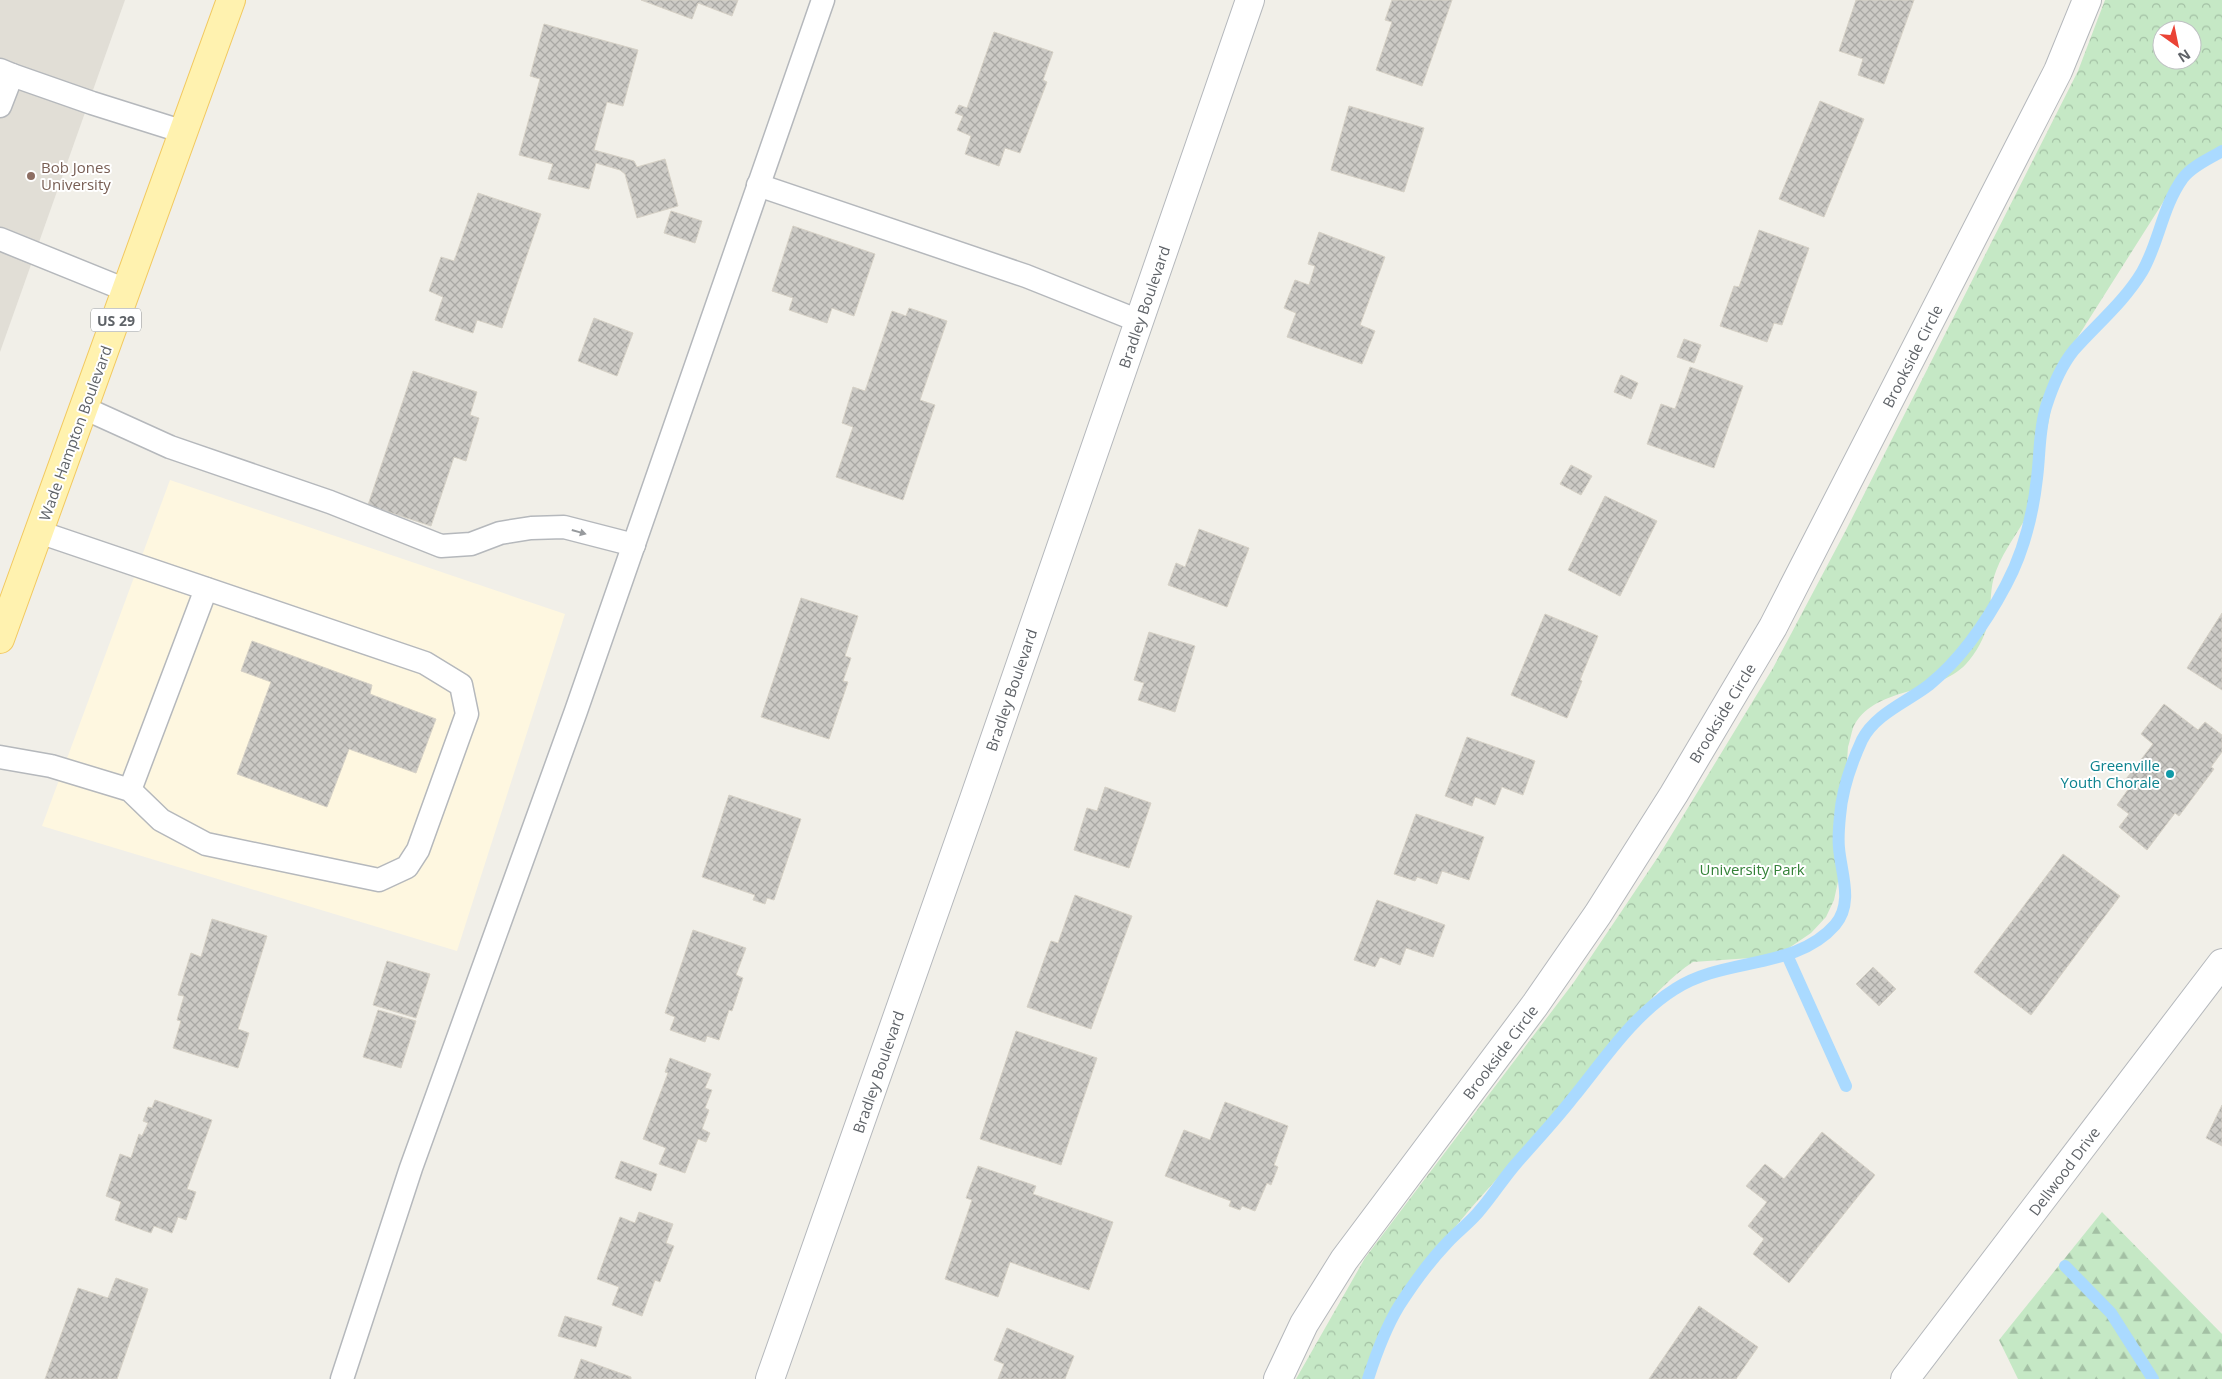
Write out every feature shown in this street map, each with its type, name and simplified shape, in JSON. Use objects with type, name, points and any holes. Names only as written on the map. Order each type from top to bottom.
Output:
[{"type":"main road","name":"Wade Hampton Boulevard","points":[[2,628],[39,532],[231,0]]},
{"type":"street","name":"Bradley Boulevard","points":[[770,1379],[1250,0]]},
{"type":"street","name":"Brookside Circle","points":[[1278,1379],[1304,1324],[1344,1260],[1535,1005],[1598,914],[1674,794],[1773,627],[2058,71],[2087,0]]},
{"type":"street","name":"Dellwood Drive","points":[[1905,1379],[2222,963]]},
{"type":"lane","points":[[342,1379],[411,1168],[634,545],[823,0]]},
{"type":"lane","points":[[0,106],[6,72],[92,103],[184,132]]},
{"type":"lane","points":[[758,185],[1026,276],[1139,321]]},
{"type":"lane","points":[[0,239],[126,290]]},
{"type":"lane","points":[[84,408],[170,447],[330,502],[441,546],[471,544],[500,533],[531,528],[564,527],[634,545]]},
{"type":"lane","points":[[0,757],[51,766],[130,790],[160,820],[206,844],[379,880],[407,867],[418,850],[468,714],[462,685],[425,663],[39,532]]},
{"type":"lane","points":[[130,790],[206,589]]},
{"type":"shaded area","name":"Bob Jones University","points":[[0,0],[125,0],[0,352]]},
{"type":"shaded area","points":[[170,480],[565,614],[457,951],[42,826]]},
{"type":"green space","name":"University Park","points":[[2105,0],[2222,0],[2222,150],[2201,164],[2167,196],[2067,354],[2055,388],[2033,503],[1996,571],[1992,584],[1988,623],[1977,650],[1966,664],[1953,674],[1938,682],[1889,698],[1874,705],[1862,715],[1853,728],[1848,747],[1839,877],[1834,900],[1826,917],[1811,933],[1783,952],[1765,957],[1693,962],[1678,973],[1648,1002],[1582,1085],[1472,1207],[1432,1257],[1401,1307],[1367,1379],[1296,1379],[1365,1258],[1574,982],[1658,857],[1773,668],[1845,532],[2078,71]]},
{"type":"green space","points":[[2102,1212],[2222,1334],[2222,1379],[2018,1379],[1999,1340]]},
{"type":"building","points":[[641,0],[738,0],[732,16],[698,3],[692,19]]},
{"type":"building","points":[[1392,0],[1452,0],[1422,86],[1376,70],[1392,22],[1385,20]]},
{"type":"building","points":[[1856,0],[1914,0],[1884,84],[1858,75],[1863,59],[1839,51]]},
{"type":"building","points":[[544,24],[638,50],[623,106],[607,102],[594,150],[634,161],[637,167],[665,159],[678,206],[637,218],[625,174],[620,170],[596,163],[589,189],[548,179],[553,164],[519,155],[540,79],[530,76]]},
{"type":"building","points":[[994,32],[1053,52],[1043,80],[1047,82],[1020,153],[1005,148],[999,166],[965,154],[971,136],[957,130],[963,116],[955,113],[959,105],[967,108]]},
{"type":"building","points":[[1820,101],[1864,119],[1824,217],[1779,199]]},
{"type":"building","points":[[1349,106],[1424,128],[1404,192],[1331,170]]},
{"type":"building","points":[[478,193],[541,214],[502,328],[477,320],[473,333],[435,320],[443,297],[429,291],[441,257],[454,261]]},
{"type":"building","points":[[671,211],[702,221],[695,243],[664,233]]},
{"type":"building","points":[[793,226],[875,254],[854,316],[832,308],[827,323],[789,310],[793,298],[772,291]]},
{"type":"building","points":[[1759,230],[1809,248],[1782,325],[1774,323],[1767,342],[1720,326],[1734,286],[1739,287]]},
{"type":"building","points":[[1319,232],[1385,257],[1360,325],[1375,331],[1362,364],[1287,337],[1296,313],[1284,308],[1295,280],[1309,285],[1315,266],[1308,264]]},
{"type":"building","points":[[909,308],[947,321],[920,400],[935,405],[903,500],[836,477],[853,427],[842,423],[853,387],[865,391],[892,311],[906,316]]},
{"type":"building","points":[[594,318],[633,333],[617,376],[578,361]]},
{"type":"building","points":[[1684,339],[1701,345],[1694,363],[1677,357]]},
{"type":"building","points":[[1690,367],[1743,386],[1714,468],[1647,444],[1661,404],[1675,409]]},
{"type":"building","points":[[413,371],[477,392],[470,415],[479,418],[466,461],[454,457],[431,526],[368,505]]},
{"type":"building","points":[[1621,375],[1638,383],[1631,399],[1614,392]]},
{"type":"building","points":[[1571,465],[1592,476],[1581,495],[1560,484]]},
{"type":"building","points":[[1605,496],[1657,521],[1620,596],[1568,570]]},
{"type":"building","points":[[1199,529],[1249,548],[1227,607],[1168,585],[1176,563],[1185,567]]},
{"type":"building","points":[[801,598],[858,616],[845,656],[851,658],[843,681],[848,682],[829,739],[761,717]]},
{"type":"building","points":[[2222,613],[2222,690],[2187,668]]},
{"type":"building","points":[[1545,614],[1598,636],[1567,718],[1511,695]]},
{"type":"building","points":[[1149,632],[1195,646],[1175,712],[1138,700],[1144,683],[1134,680]]},
{"type":"building","points":[[252,641],[372,685],[370,694],[436,719],[416,773],[349,749],[327,807],[237,774],[271,682],[241,671]]},
{"type":"building","name":"Greenville Youth Chorale","points":[[2164,704],[2198,730],[2205,722],[2222,735],[2222,752],[2211,767],[2214,769],[2179,816],[2175,813],[2147,850],[2119,827],[2129,814],[2117,805],[2132,784],[2126,779],[2153,744],[2141,734]]},
{"type":"building","points":[[1467,737],[1535,761],[1523,795],[1502,787],[1495,805],[1475,797],[1472,806],[1445,796]]},
{"type":"building","points":[[1105,787],[1151,803],[1129,868],[1074,850],[1087,808],[1097,811]]},
{"type":"building","points":[[729,795],[801,819],[774,900],[767,898],[765,904],[753,900],[755,895],[702,877]]},
{"type":"building","points":[[1416,814],[1484,837],[1469,880],[1442,871],[1437,884],[1417,877],[1415,881],[1394,874]]},
{"type":"building","points":[[2063,854],[2120,896],[2031,1015],[1974,972]]},
{"type":"building","points":[[1075,895],[1132,916],[1091,1029],[1027,1007],[1051,941],[1058,943]]},
{"type":"building","points":[[1377,900],[1445,925],[1433,957],[1406,948],[1400,965],[1380,957],[1375,967],[1354,960]]},
{"type":"building","points":[[212,919],[267,936],[238,1029],[249,1033],[238,1068],[173,1048],[181,1021],[177,1020],[184,996],[178,995],[191,953],[201,957]]},
{"type":"building","points":[[693,930],[746,948],[736,975],[743,978],[732,1011],[729,1010],[719,1040],[707,1036],[705,1042],[670,1030],[675,1017],[665,1013]]},
{"type":"building","points":[[387,961],[430,974],[416,1018],[373,1005]]},
{"type":"building","points":[[1873,967],[1896,989],[1879,1006],[1856,984]]},
{"type":"building","points":[[378,1010],[416,1021],[401,1068],[363,1057]]},
{"type":"building","points":[[1016,1031],[1097,1058],[1061,1165],[980,1139]]},
{"type":"building","points":[[670,1058],[711,1074],[705,1088],[712,1090],[705,1108],[709,1110],[702,1129],[710,1133],[706,1142],[698,1139],[685,1173],[659,1164],[666,1148],[643,1139],[668,1073],[665,1072]]},
{"type":"building","points":[[155,1100],[212,1120],[187,1189],[196,1192],[186,1220],[178,1217],[172,1233],[154,1226],[151,1233],[115,1220],[121,1202],[106,1196],[120,1154],[131,1158],[139,1134],[142,1136],[148,1123],[143,1121],[148,1107],[152,1108]]},
{"type":"building","points":[[1225,1102],[1288,1126],[1274,1165],[1278,1167],[1271,1185],[1267,1183],[1255,1211],[1242,1206],[1240,1210],[1229,1206],[1231,1201],[1165,1176],[1184,1130],[1210,1140]]},
{"type":"building","points":[[2222,1105],[2222,1146],[2206,1138]]},
{"type":"building","points":[[1822,1132],[1875,1175],[1789,1283],[1753,1254],[1764,1239],[1748,1226],[1767,1202],[1746,1186],[1765,1164],[1784,1179]]},
{"type":"building","points":[[621,1161],[657,1174],[651,1191],[615,1178]]},
{"type":"building","points":[[978,1166],[1036,1186],[1033,1194],[1113,1222],[1089,1290],[1010,1262],[998,1297],[945,1279],[972,1200],[966,1198]]},
{"type":"building","points":[[639,1212],[673,1224],[666,1243],[674,1246],[660,1282],[655,1280],[642,1316],[612,1305],[619,1287],[597,1279],[620,1217],[635,1223]]},
{"type":"building","points":[[116,1278],[148,1289],[117,1379],[45,1379],[78,1288],[108,1298]]},
{"type":"building","points":[[1699,1306],[1758,1347],[1736,1379],[1649,1379]]},
{"type":"building","points":[[565,1316],[602,1327],[596,1347],[558,1336]]},
{"type":"building","points":[[1007,1328],[1074,1356],[1065,1379],[998,1379],[1004,1364],[994,1360]]},
{"type":"building","points":[[581,1359],[631,1377],[631,1379],[574,1379]]},
{"type":"waterway","points":[[1368,1379],[1389,1324],[1422,1273],[1447,1243],[1477,1214],[1619,1040],[1645,1012],[1675,989],[1694,979],[1715,972],[1780,957],[1819,939],[1835,925],[1841,916],[1845,898],[1839,844],[1841,806],[1854,758],[1862,740],[1883,716],[1941,675],[1972,639],[1990,612],[2012,573],[2026,533],[2035,492],[2044,415],[2051,392],[2061,370],[2069,356],[2118,303],[2142,272],[2153,249],[2170,201],[2183,178],[2196,166],[2222,151]]},
{"type":"waterway","points":[[1787,955],[1846,1086]]},
{"type":"waterway","points":[[2065,1266],[2111,1313],[2153,1379]]},
{"type":"place","name":"Bob Jones University","points":[[31,176]]},
{"type":"place","name":"Greenville Youth Chorale","points":[[2170,774]]}]
